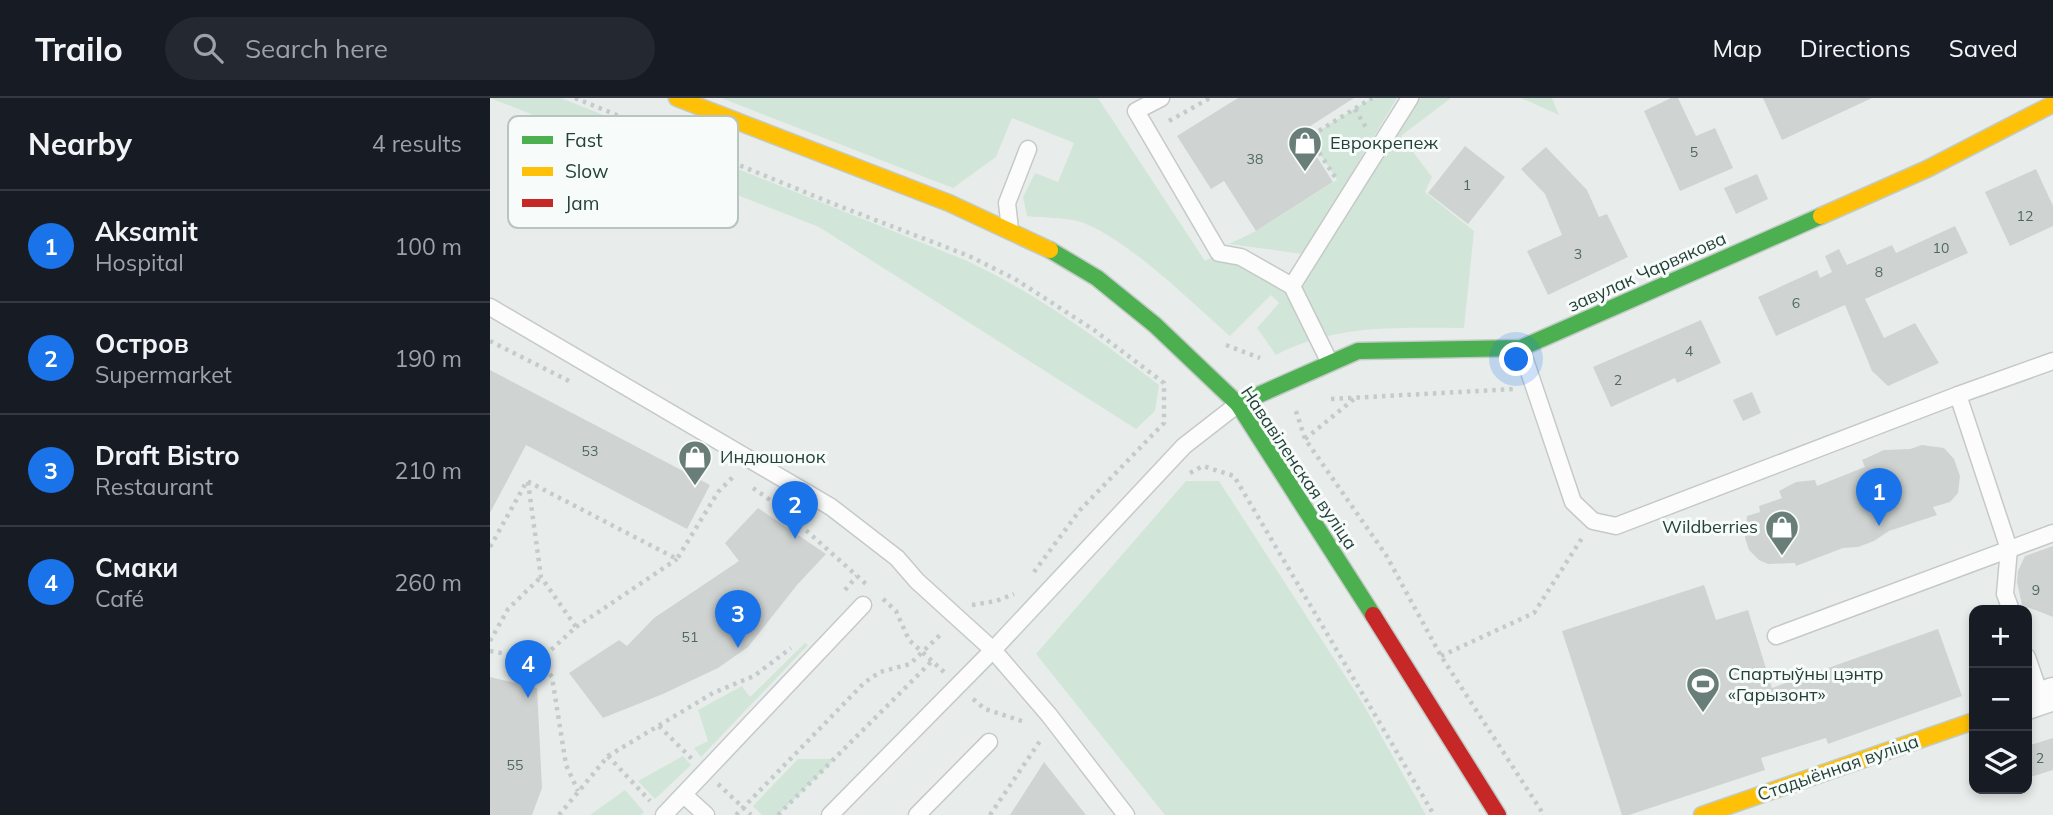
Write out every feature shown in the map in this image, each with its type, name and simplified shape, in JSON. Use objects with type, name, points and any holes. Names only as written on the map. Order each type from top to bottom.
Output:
[{"type":"street","name":"Нававіленская вуліца","points":[[677,98],[724,116]]},
{"type":"street","name":"завулак Чарвякова","points":[[1238,404],[1358,351],[1521,348],[1927,169],[2053,104]]},
{"type":"street","name":"Нававіленская вуліца","points":[[738,122],[949,203],[1040,244],[1097,278],[1155,325],[1238,404],[1498,815]]},
{"type":"street","name":"Стадыённая вуліца","points":[[1702,815],[1969,723]]},
{"type":"lane","points":[[1161,98],[1136,111],[1219,253],[1241,257],[1292,286],[1330,363]]},
{"type":"lane","points":[[1292,286],[1410,98]]},
{"type":"lane","points":[[1011,231],[1007,203],[1028,149]]},
{"type":"lane","points":[[490,307],[831,507],[897,558],[917,581],[993,650],[1126,815]]},
{"type":"lane","points":[[1521,348],[1573,502],[1593,521],[1616,526],[2053,361]]},
{"type":"lane","points":[[1958,395],[2009,549],[2005,594],[2009,605]]},
{"type":"lane","points":[[830,815],[993,650],[1184,446],[1238,404]]},
{"type":"lane","points":[[1776,636],[2053,533]]},
{"type":"lane","points":[[659,810],[684,795],[863,605]]},
{"type":"lane","points":[[2030,668],[2040,698]]},
{"type":"lane","points":[[917,815],[989,743]]},
{"type":"lane","points":[[684,795],[706,815]]},
{"type":"path","points":[[575,98],[619,116]]},
{"type":"path","points":[[1337,180],[1309,137],[1372,98]]},
{"type":"path","points":[[1355,109],[1373,139]]},
{"type":"path","points":[[738,165],[969,256],[1015,279],[1094,330],[1164,383],[1164,423],[1145,442]]},
{"type":"path","points":[[490,341],[577,385]]},
{"type":"path","points":[[1329,399],[1534,388]]},
{"type":"path","points":[[1305,439],[1354,398]]},
{"type":"path","points":[[1292,400],[1305,439],[1385,555],[1441,656],[1544,815]]},
{"type":"path","points":[[1186,475],[1203,466],[1234,476],[1434,815]]},
{"type":"path","points":[[729,470],[780,508],[867,585]]},
{"type":"path","points":[[540,660],[576,626],[677,559],[718,492],[734,475]]},
{"type":"path","points":[[527,481],[677,559]]},
{"type":"path","points":[[490,547],[527,481]]},
{"type":"path","points":[[527,481],[541,578],[576,626]]},
{"type":"path","points":[[1441,656],[1534,613],[1593,521]]},
{"type":"path","points":[[843,592],[858,576]]},
{"type":"path","points":[[490,641],[508,609],[541,578]]},
{"type":"path","points":[[877,594],[896,611],[909,640],[985,709],[1023,720],[1048,752]]},
{"type":"path","points":[[559,815],[608,756],[713,693],[754,676],[794,645]]},
{"type":"path","points":[[490,651],[540,660],[552,677],[566,765],[578,791]]},
{"type":"path","points":[[778,815],[932,661]]},
{"type":"path","points":[[1003,714],[1027,690]]},
{"type":"path","points":[[990,815],[1040,741]]},
{"type":"path","points":[[608,756],[659,810]]},
{"type":"green space","points":[[490,98],[561,98],[606,116],[536,116]]},
{"type":"green space","points":[[721,98],[1098,98],[1205,261],[1219,253],[1292,286],[1405,106],[1421,98],[1451,98],[1401,136],[1432,177],[1425,192],[1474,231],[1464,328],[1392,328],[1344,333],[1298,345],[1276,355],[1257,328],[1279,303],[1271,295],[1230,336],[1159,273],[1099,230],[1075,220],[1027,216],[1023,197],[1035,173],[1058,182],[1074,143],[1012,118],[996,157],[953,188]]},
{"type":"green space","points":[[1372,98],[1397,98],[1303,254],[1229,244],[1256,231],[1337,180],[1309,137]]},
{"type":"green space","points":[[1521,98],[1552,98],[1559,115]]},
{"type":"green space","points":[[738,169],[965,260],[1017,287],[1089,333],[1159,385],[1155,411],[1136,429],[819,227],[738,195]]},
{"type":"green space","points":[[1186,481],[1219,481],[1362,702],[1426,815],[1165,815],[1036,654]]},
{"type":"green space","points":[[805,643],[808,645],[701,757],[694,748],[708,741],[698,710],[742,686],[750,697]]},
{"type":"green space","points":[[683,756],[691,765],[655,799],[638,781]]},
{"type":"green space","points":[[798,759],[835,759],[778,815],[762,815],[753,806]]},
{"type":"green space","points":[[625,790],[644,812],[641,815],[590,815]]},
{"type":"building","points":[[1238,98],[1354,98],[1301,132],[1333,182],[1256,231],[1224,181],[1211,189],[1177,136]]},
{"type":"building","points":[[1671,98],[1678,98],[1696,136],[1715,128],[1733,168],[1680,191],[1644,111]]},
{"type":"building","points":[[1763,98],[1872,98],[1782,140]]},
{"type":"building","points":[[1465,146],[1505,177],[1468,224],[1428,193]]},
{"type":"building","points":[[1546,147],[1587,190],[1599,217],[1607,214],[1628,257],[1548,295],[1527,251],[1562,235],[1545,194],[1521,169]]},
{"type":"building","points":[[2036,169],[2053,206],[2053,226],[2010,246],[1985,192]]},
{"type":"building","points":[[1757,174],[1768,199],[1736,214],[1724,188]]},
{"type":"building","points":[[1955,226],[1968,253],[1865,299],[1884,338],[1915,323],[1939,363],[1888,386],[1872,371],[1845,305],[1776,336],[1758,297],[1817,270],[1820,278],[1832,272],[1825,256],[1839,249],[1847,265],[1892,245],[1896,253]]},
{"type":"building","points":[[1701,320],[1721,363],[1677,383],[1675,378],[1611,407],[1593,367]]},
{"type":"building","points":[[490,370],[710,485],[687,529],[526,445],[490,513]]},
{"type":"building","points":[[1752,392],[1761,413],[1743,421],[1733,400]]},
{"type":"building","points":[[1922,445],[1944,448],[1954,459],[1960,476],[1958,493],[1950,502],[1933,507],[1937,515],[1889,531],[1858,547],[1843,548],[1796,566],[1795,563],[1768,564],[1759,560],[1749,550],[1745,538],[1747,516],[1760,512],[1759,506],[1782,498],[1779,491],[1796,482],[1815,480],[1817,486],[1865,467],[1862,460],[1884,450],[1910,449]]},
{"type":"building","points":[[758,508],[826,554],[797,585],[748,647],[718,668],[603,718],[569,673],[619,640],[627,646],[654,618],[739,561],[725,543]]},
{"type":"building","points":[[2053,546],[2053,617],[2032,609],[2032,605],[2022,605],[2017,582],[2018,571],[2025,556]]},
{"type":"building","name":"Спартыўны цэнтр «Гарызонт»","points":[[1704,585],[1716,620],[1748,610],[1772,688],[1938,629],[1962,696],[1828,744],[1826,738],[1761,758],[1765,770],[1629,815],[1622,815],[1562,631]]},
{"type":"building","points":[[490,677],[537,688],[542,788],[532,815],[490,815]]},
{"type":"building","points":[[2053,738],[2053,770],[2032,776],[2032,744]]},
{"type":"building","points":[[1044,762],[1086,815],[1010,815]]},
{"type":"traffic: fast","points":[[1238,404],[1358,351],[1521,348],[1821,216]]},
{"type":"traffic: fast","points":[[1050,250],[1097,278],[1155,325],[1238,404],[1373,615]]},
{"type":"traffic: slow","points":[[677,98],[724,116]]},
{"type":"traffic: slow","points":[[1821,216],[1927,169],[2053,104]]},
{"type":"traffic: slow","points":[[738,122],[949,203],[1050,250]]},
{"type":"traffic: slow","points":[[1702,815],[1969,723]]},
{"type":"traffic: jam","points":[[1373,615],[1498,815]]},
{"type":"place","name":"Еврокрепеж","points":[[1305,173]]},
{"type":"place","name":"Индюшонок","points":[[695,487]]},
{"type":"place","name":"Aksamit","points":[[1879,526]]},
{"type":"place","name":"Остров","points":[[795,539]]},
{"type":"place","name":"Wildberries","points":[[1782,557]]},
{"type":"place","name":"Draft Bistro","points":[[738,648]]},
{"type":"place","name":"Смаки","points":[[528,698]]},
{"type":"place","name":"Спартыўны цэнтр «Гарызонт»","points":[[1703,714]]}]
